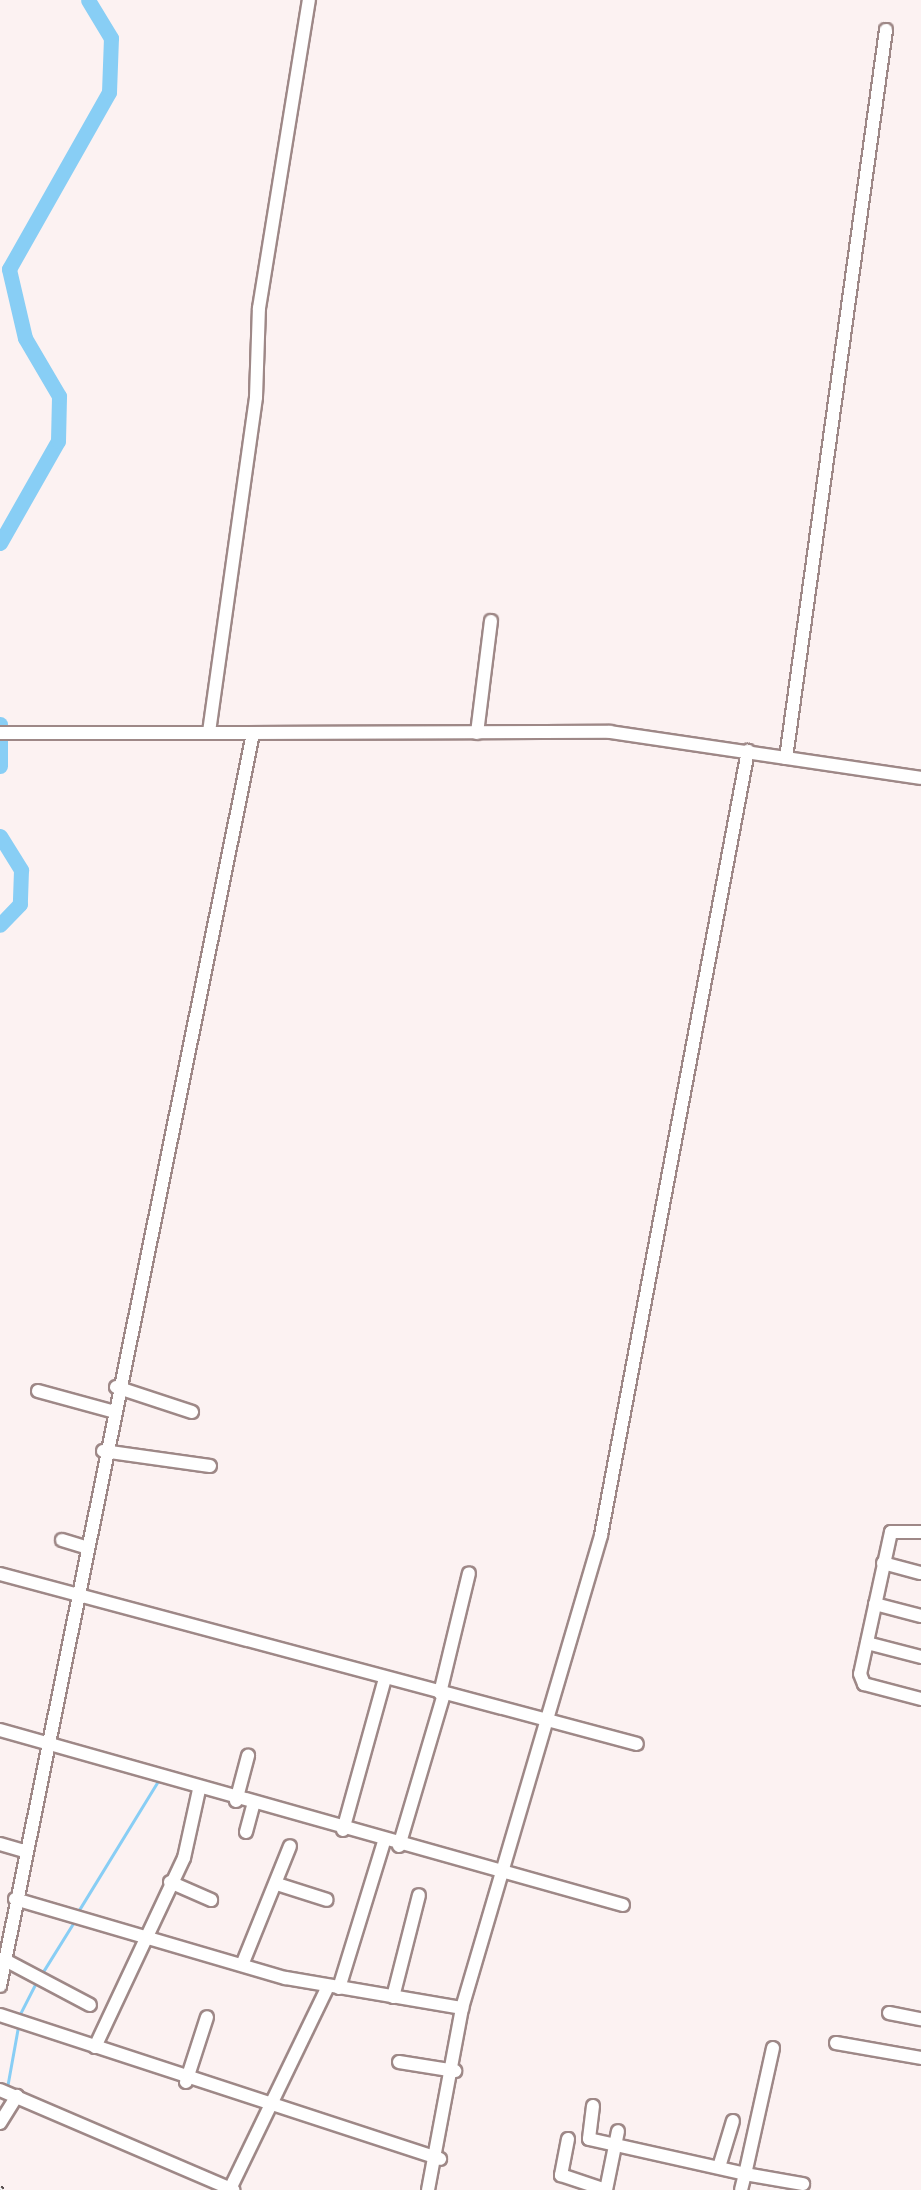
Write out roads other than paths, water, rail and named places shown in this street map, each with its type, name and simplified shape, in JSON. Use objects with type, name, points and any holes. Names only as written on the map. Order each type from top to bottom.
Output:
[{"type":"street","points":[[209,732],[256,397],[259,308],[309,0]]},
{"type":"street","points":[[786,758],[886,30]]},
{"type":"street","points":[[477,733],[491,621]]},
{"type":"street","points":[[7,733],[610,732],[921,778]]},
{"type":"street","points":[[0,1986],[110,1411],[253,733]]},
{"type":"street","points":[[428,2190],[440,2158],[462,2008],[602,1535],[748,752]]},
{"type":"street","points":[[116,1388],[192,1412]]},
{"type":"street","points":[[38,1390],[110,1411]]},
{"type":"street","points":[[103,1451],[210,1466]]},
{"type":"street","points":[[921,1532],[893,1529],[866,1643],[864,1684],[921,1699]]},
{"type":"street","points":[[62,1540],[85,1547]]},
{"type":"street","points":[[884,1563],[921,1573]]},
{"type":"street","points":[[399,1846],[442,1694],[468,1572]]},
{"type":"street","points":[[0,1574],[637,1744]]},
{"type":"street","points":[[874,1604],[921,1616]]},
{"type":"street","points":[[866,1643],[921,1657]]},
{"type":"street","points":[[343,1830],[385,1679]]},
{"type":"street","points":[[0,1730],[236,1801],[623,1905]]},
{"type":"street","points":[[236,1801],[248,1756]]},
{"type":"street","points":[[96,2047],[142,1935],[170,1882],[199,1790]]},
{"type":"street","points":[[246,1832],[252,1805]]},
{"type":"street","points":[[0,2123],[7,2093],[212,2187],[232,2190],[266,2109],[334,1987],[384,1842]]},
{"type":"street","points":[[0,1844],[25,1851]]},
{"type":"street","points":[[242,1965],[290,1846]]},
{"type":"street","points":[[170,1882],[211,1900]]},
{"type":"street","points":[[277,1884],[327,1900]]},
{"type":"street","points":[[392,1998],[419,1895]]},
{"type":"street","points":[[16,1899],[242,1965],[334,1987],[462,2008]]},
{"type":"street","points":[[4,1960],[42,1973],[90,2004]]},
{"type":"street","points":[[890,2013],[921,2018]]},
{"type":"street","points":[[0,2015],[266,2109],[440,2158]]},
{"type":"street","points":[[186,2082],[207,2018]]},
{"type":"street","points":[[836,2042],[921,2058]]},
{"type":"street","points":[[741,2190],[773,2048]]},
{"type":"street","points":[[399,2062],[455,2071]]},
{"type":"street","points":[[593,2106],[587,2137],[616,2139],[745,2174],[803,2184]]},
{"type":"street","points":[[719,2167],[733,2120]]},
{"type":"street","points":[[568,2139],[559,2181],[606,2190],[616,2139]]},
{"type":"waterway","points":[[0,543],[58,441],[59,396],[25,338],[9,269],[109,92],[111,38],[88,0]]},
{"type":"waterway","points":[[0,724],[0,766]]},
{"type":"waterway","points":[[0,836],[21,870],[20,904],[0,925]]},
{"type":"waterway","points":[[79,1910],[158,1781]]},
{"type":"waterway","points":[[41,1975],[74,1922]]},
{"type":"waterway","points":[[20,2014],[37,1981]]},
{"type":"waterway","points":[[7,2088],[18,2027]]}]
